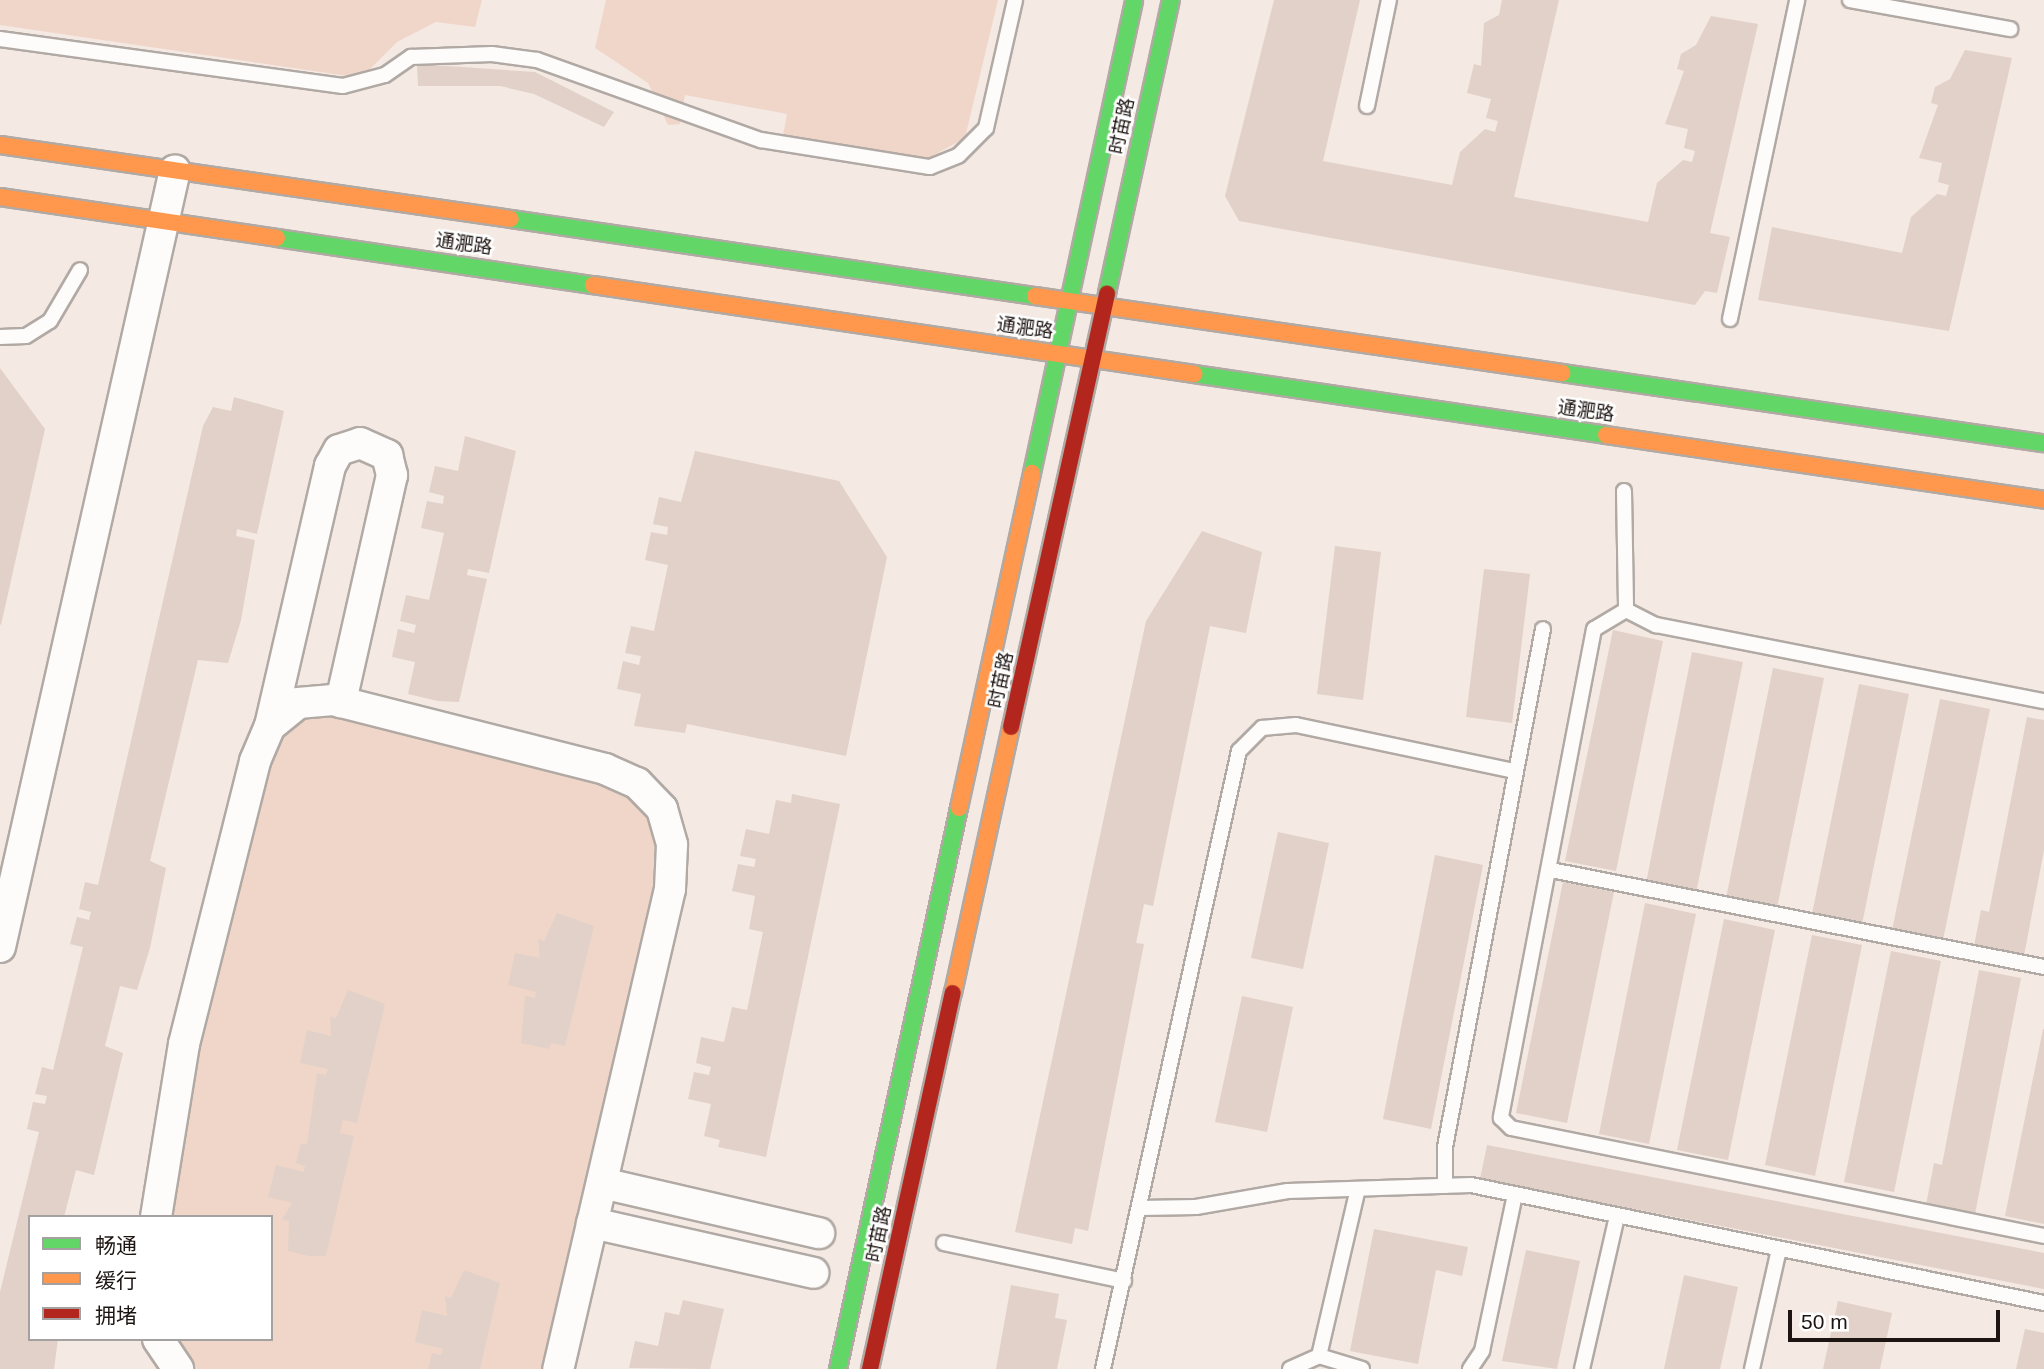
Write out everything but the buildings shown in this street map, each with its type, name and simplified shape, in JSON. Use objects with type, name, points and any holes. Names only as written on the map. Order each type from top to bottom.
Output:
[{"type":"main road","name":"时苗路","points":[[838,1369],[1134,0]]},
{"type":"main road","name":"时苗路","points":[[870,1369],[1171,0]]},
{"type":"main road","name":"通淝路","points":[[0,145],[2044,443]]},
{"type":"main road","name":"通淝路","points":[[0,197],[2044,500]]},
{"type":"street","points":[[0,947],[175,170]]},
{"type":"street","points":[[156,1215],[184,1044],[255,761],[270,726],[330,466],[340,450],[360,443],[387,455],[392,475],[341,702]]},
{"type":"street","points":[[270,726],[298,703],[341,702],[605,769],[637,783],[662,809],[672,845],[670,889],[558,1369]]},
{"type":"street","points":[[602,1183],[819,1233]]},
{"type":"street","points":[[592,1223],[813,1273]]},
{"type":"street","points":[[159,1341],[178,1369]]},
{"type":"lane","points":[[0,38],[343,86],[385,75],[411,57],[492,54],[537,61],[761,140],[930,167],[959,155],[986,128],[1015,0]]},
{"type":"lane","points":[[1367,106],[1389,0]]},
{"type":"lane","points":[[1730,319],[1797,0]]},
{"type":"lane","points":[[1850,0],[2010,29]]},
{"type":"lane","points":[[0,337],[26,336],[50,321],[80,270]]},
{"type":"lane","points":[[1624,491],[1626,610]]},
{"type":"lane","points":[[1626,610],[1656,625],[2044,701]]},
{"type":"lane","points":[[1626,610],[1594,629],[1501,1118],[1511,1128],[2044,1236]]},
{"type":"lane","points":[[1445,1186],[1446,1147],[1514,771],[1543,629]]},
{"type":"lane","points":[[1103,1369],[1239,751],[1262,728],[1296,725],[1514,771]]},
{"type":"lane","points":[[1551,870],[2044,967]]},
{"type":"lane","points":[[1140,1208],[1358,1189],[1445,1186],[1515,1194],[2044,1303]]},
{"type":"lane","points":[[1319,1356],[1358,1189]]},
{"type":"lane","points":[[1470,1369],[1482,1352],[1515,1194]]},
{"type":"lane","points":[[1581,1369],[1617,1216]]},
{"type":"lane","points":[[944,1243],[1124,1281]]},
{"type":"lane","points":[[1752,1369],[1779,1249]]},
{"type":"lane","points":[[1290,1369],[1319,1356],[1362,1369]]},
{"type":"shaded area","points":[[0,0],[482,0],[475,27],[436,22],[397,42],[361,78],[0,25]]},
{"type":"shaded area","points":[[606,0],[998,0],[965,138],[925,160],[783,135],[787,114],[685,95],[680,124],[668,125],[648,83],[595,48]]},
{"type":"shaded area","points":[[304,709],[340,711],[606,775],[657,814],[665,884],[550,1369],[189,1369],[173,1341],[273,1341],[273,1215],[164,1215],[190,1047],[259,769],[280,728]]},
{"type":"traffic: fast","points":[[1032,473],[1134,0]]},
{"type":"traffic: fast","points":[[1107,293],[1171,0]]},
{"type":"traffic: fast","points":[[511,219],[1035,296]]},
{"type":"traffic: fast","points":[[277,238],[593,285]]},
{"type":"traffic: fast","points":[[1562,373],[2044,443]]},
{"type":"traffic: fast","points":[[1194,374],[1606,435]]},
{"type":"traffic: fast","points":[[838,1369],[959,808]]},
{"type":"traffic: slow","points":[[0,145],[511,219]]},
{"type":"traffic: slow","points":[[0,197],[277,238]]},
{"type":"traffic: slow","points":[[593,285],[1194,374]]},
{"type":"traffic: slow","points":[[1035,296],[1562,373]]},
{"type":"traffic: slow","points":[[1606,435],[2044,500]]},
{"type":"traffic: slow","points":[[959,808],[1032,473]]},
{"type":"traffic: slow","points":[[953,993],[1011,727]]},
{"type":"traffic: jam","points":[[1011,727],[1107,293]]},
{"type":"traffic: jam","points":[[870,1369],[953,993]]}]
